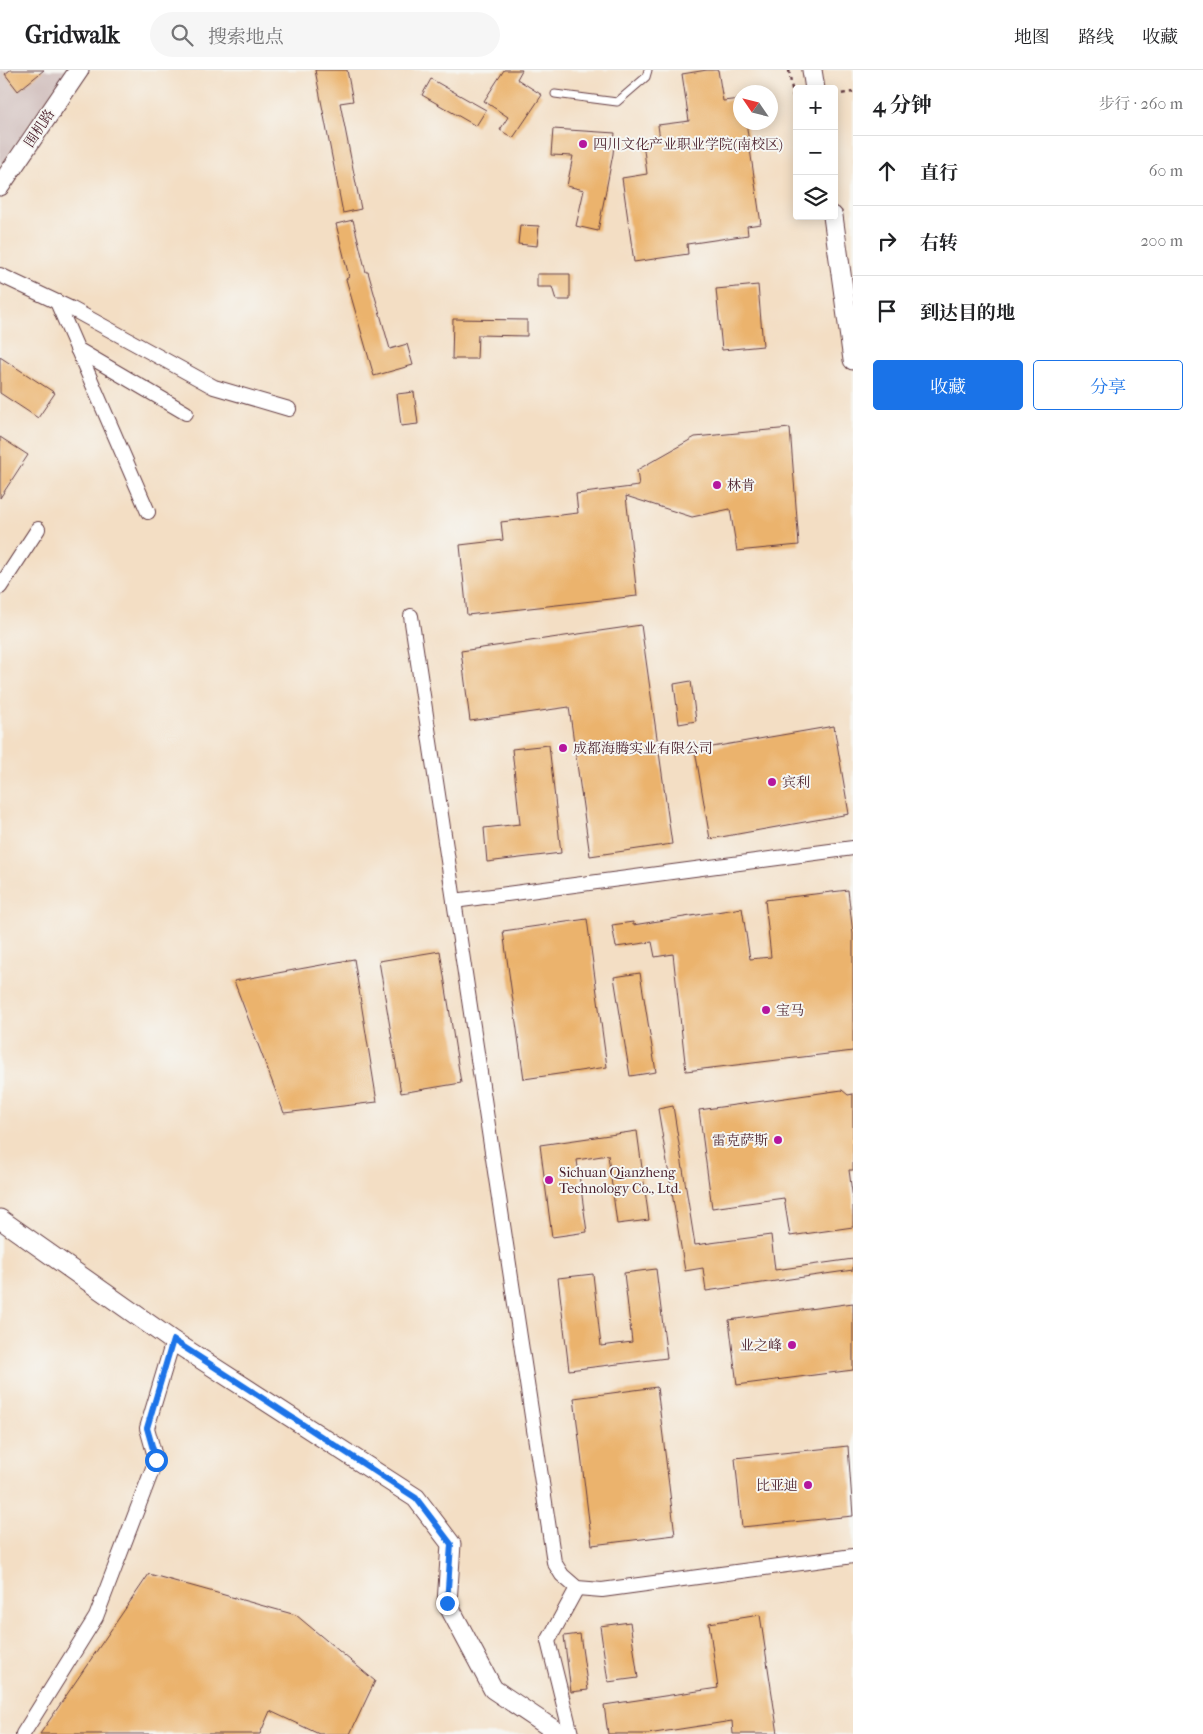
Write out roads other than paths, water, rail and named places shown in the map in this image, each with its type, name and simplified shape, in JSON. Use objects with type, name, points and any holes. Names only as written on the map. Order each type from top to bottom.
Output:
[{"type":"street","name":"围机路","points":[[0,186],[79,70]]},
{"type":"street","points":[[812,70],[814,85]]},
{"type":"street","points":[[834,220],[853,360]]},
{"type":"street","points":[[0,275],[57,302],[214,387],[289,409]]},
{"type":"street","points":[[57,302],[148,512]]},
{"type":"street","points":[[77,349],[186,413]]},
{"type":"street","points":[[0,587],[38,529]]},
{"type":"street","points":[[411,616],[554,1562],[562,1576],[576,1588],[602,1590],[853,1556]]},
{"type":"street","points":[[454,901],[853,848]]},
{"type":"street","points":[[0,1219],[173,1340],[416,1498],[451,1544],[447,1603],[493,1689],[560,1734]]},
{"type":"street","points":[[24,1734],[96,1617],[156,1460],[147,1428],[173,1340]]},
{"type":"street","points":[[571,1734],[548,1641],[576,1588]]},
{"type":"lane","points":[[555,94],[617,102],[646,77],[648,70]]},
{"type":"place","name":"四川文化产业职业学院(南校区)","points":[[583,144]]},
{"type":"place","name":"林肯","points":[[717,485]]},
{"type":"place","name":"成都海腾实业有限公司","points":[[563,748]]},
{"type":"place","name":"宾利","points":[[772,782]]},
{"type":"place","name":"宝马","points":[[766,1010]]},
{"type":"place","name":"雷克萨斯","points":[[778,1140]]},
{"type":"place","name":"Sichuan Qianzheng Technology Co., Ltd.","points":[[549,1180]]},
{"type":"place","name":"业之峰","points":[[792,1345]]},
{"type":"place","name":"比亚迪","points":[[808,1485]]}]
